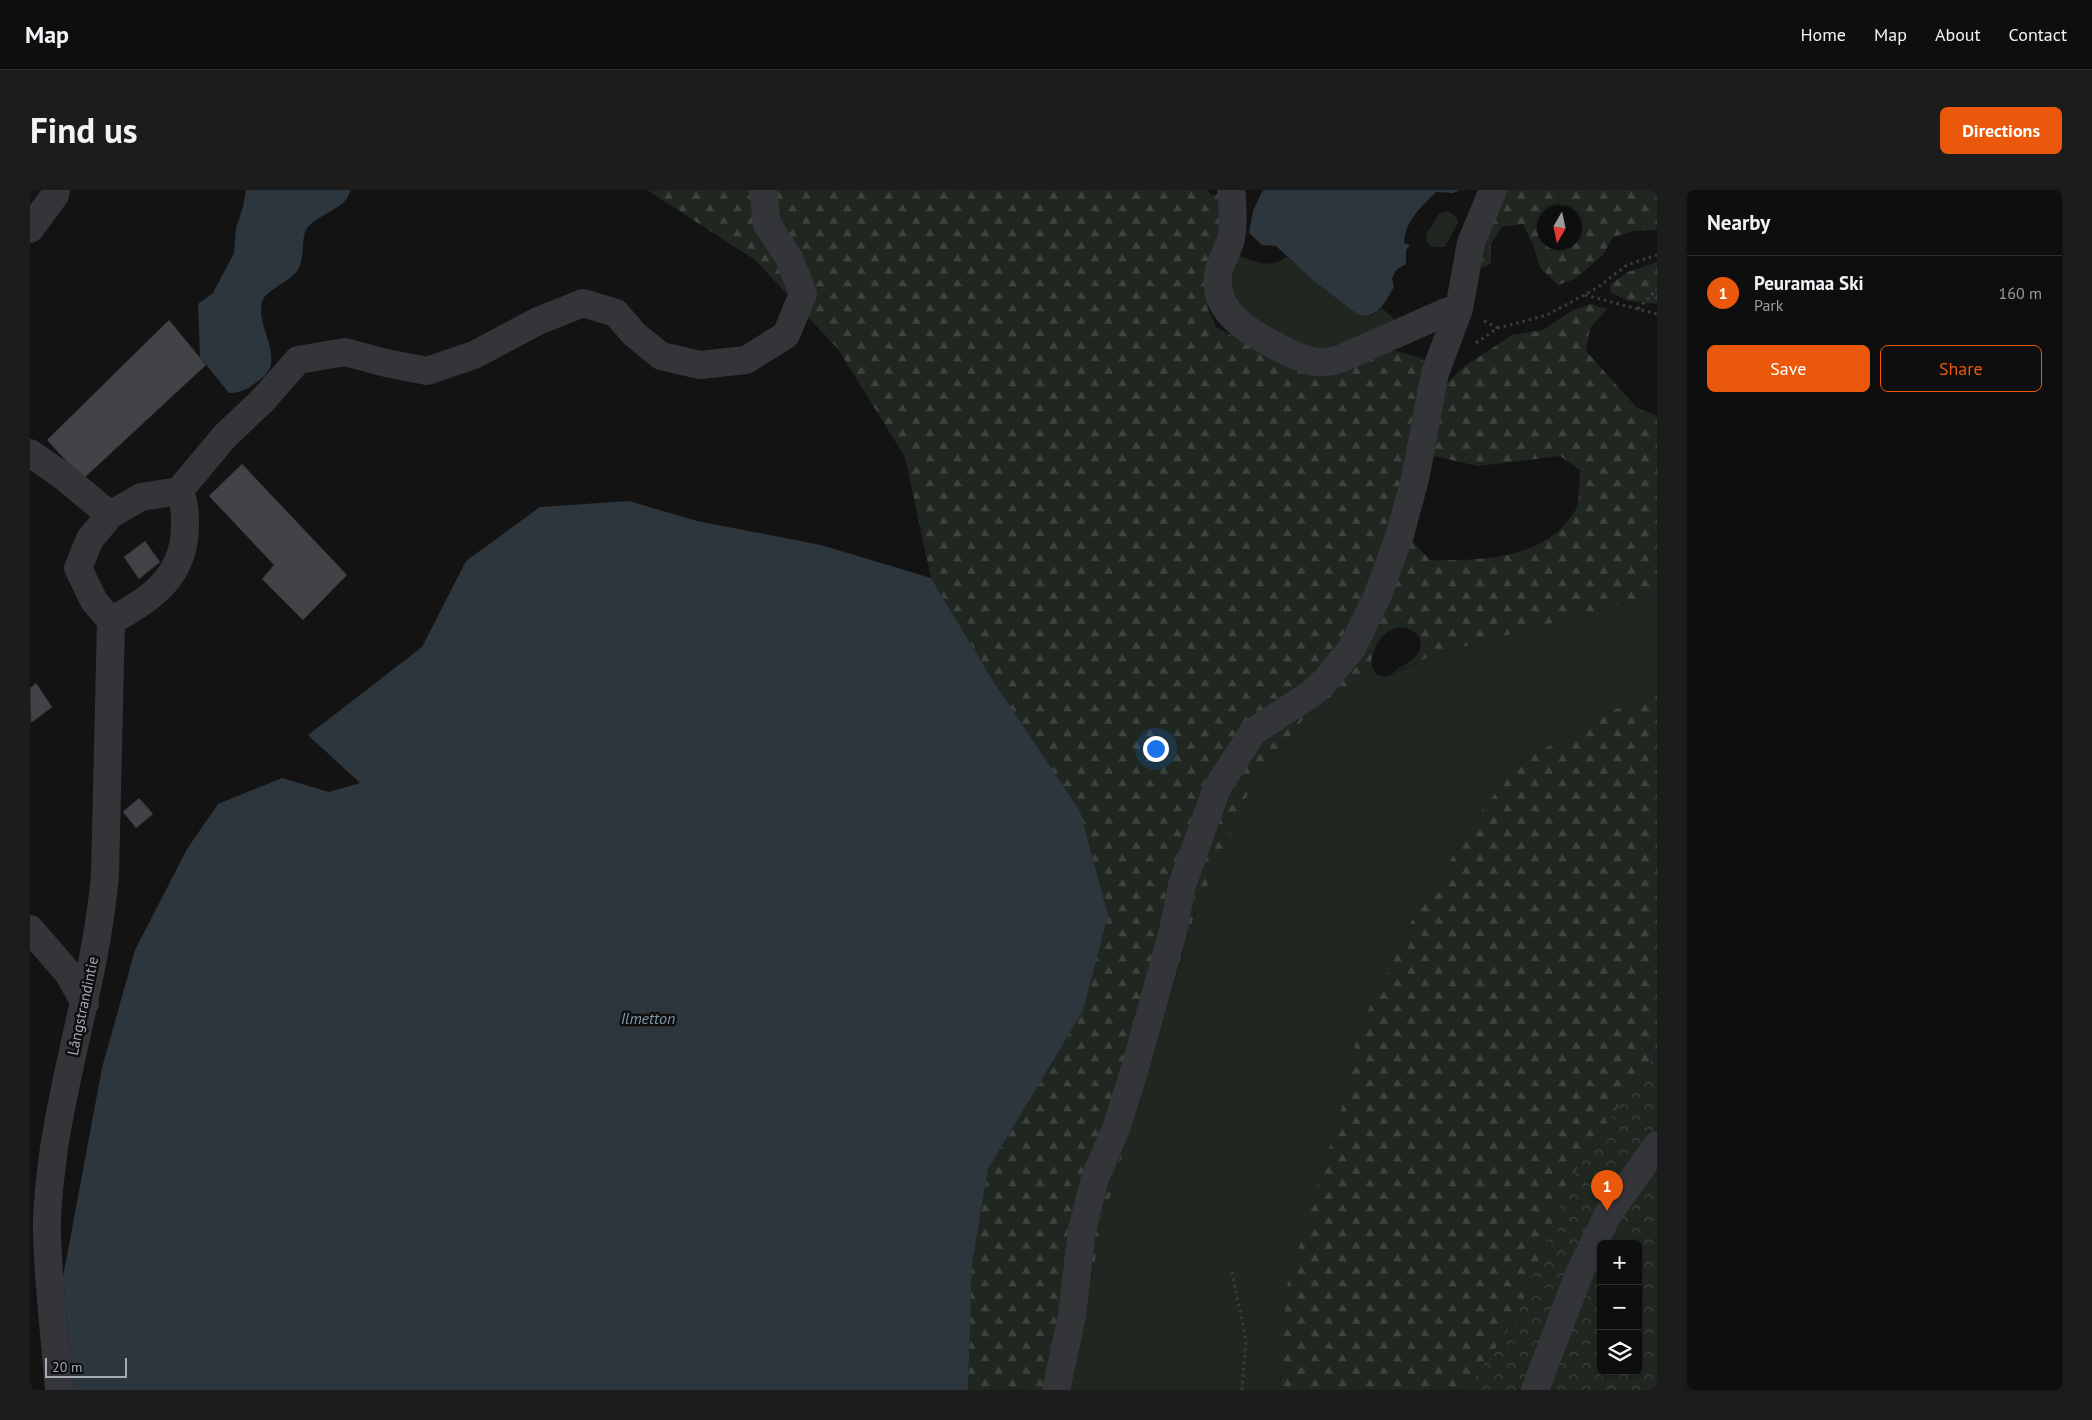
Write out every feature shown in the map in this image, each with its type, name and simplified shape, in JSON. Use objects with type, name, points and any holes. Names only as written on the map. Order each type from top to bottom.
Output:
[{"type":"street","points":[[30,229],[55,195],[56,190]]},
{"type":"street","points":[[179,492],[185,504],[185,541],[173,574],[144,602],[111,621],[94,601],[78,568],[90,539],[110,515],[141,497],[179,492],[225,436],[264,400],[298,360],[345,352],[427,371],[474,355],[538,321],[583,303],[616,313],[634,334],[661,356],[700,364],[746,360],[786,335],[804,294],[788,258],[767,224],[763,190]]},
{"type":"street","points":[[1230,190],[1232,196],[1231,238],[1219,271],[1219,287],[1222,299],[1228,314],[1243,328],[1277,347],[1310,362],[1324,364],[1340,359],[1446,312],[1459,309]]},
{"type":"street","points":[[1056,1390],[1072,1315],[1082,1230],[1095,1178],[1117,1126],[1135,1068],[1173,931],[1182,885],[1202,827],[1217,788],[1253,732],[1311,694],[1325,681],[1352,648],[1378,595],[1400,534],[1415,479],[1435,373],[1459,309],[1471,243],[1493,190]]},
{"type":"street","points":[[30,453],[63,476],[110,515]]},
{"type":"street","name":"Långstrandintie","points":[[59,1390],[46,1230],[54,1149],[68,1072],[85,1003],[101,917],[105,875],[111,621]]},
{"type":"street","points":[[30,929],[68,973],[85,1003]]},
{"type":"street","points":[[1535,1390],[1579,1274],[1607,1216],[1657,1145]]},
{"type":"path","points":[[1474,344],[1498,328],[1547,315],[1597,288],[1627,265],[1657,255]]},
{"type":"path","points":[[1638,309],[1657,289]]},
{"type":"path","points":[[1584,295],[1657,314]]},
{"type":"path","points":[[1232,1272],[1246,1341],[1242,1390]]},
{"type":"green space","points":[[647,190],[1207,190],[1211,195],[1224,193],[1220,236],[1208,272],[1208,308],[1216,327],[1289,367],[1392,350],[1421,358],[1446,385],[1462,368],[1512,335],[1543,330],[1573,310],[1591,304],[1607,309],[1590,328],[1586,351],[1637,408],[1657,416],[1657,595],[1436,654],[1391,674],[1414,658],[1421,647],[1420,639],[1408,629],[1399,628],[1389,631],[1380,639],[1372,657],[1371,663],[1378,675],[1316,704],[1255,778],[1195,913],[1104,1217],[1068,1390],[968,1390],[972,1266],[988,1169],[1083,1011],[995,684],[931,578],[905,457],[838,349],[755,260]],"holes":[[[1434,456],[1478,466],[1560,456],[1580,470],[1577,508],[1562,527],[1547,539],[1529,548],[1490,558],[1430,560],[1413,542]]]},
{"type":"green space","points":[[1500,190],[1657,190],[1657,230],[1634,231],[1613,237],[1603,255],[1575,279],[1558,285],[1541,269],[1523,224],[1502,227],[1491,244],[1491,263],[1483,268],[1477,264]]},
{"type":"green space","points":[[1448,211],[1456,217],[1458,222],[1445,247],[1431,247],[1427,242],[1426,235],[1439,214]]},
{"type":"green space","points":[[1239,256],[1269,264],[1281,261],[1287,257],[1357,314],[1372,315],[1382,308],[1403,327],[1328,356],[1246,325],[1226,285]]},
{"type":"green space","points":[[1657,262],[1657,304],[1628,301],[1610,292],[1611,284],[1628,272]]},
{"type":"green space","points":[[1657,595],[1657,695],[1601,714],[1516,766],[1483,809],[1412,920],[1358,1031],[1345,1097],[1278,1390],[1068,1390],[1104,1217],[1195,913],[1255,778],[1316,704],[1378,675],[1386,677],[1436,654]]},
{"type":"green space","points":[[1657,695],[1657,1055],[1644,1067],[1570,1179],[1516,1319],[1466,1390],[1278,1390],[1282,1375],[1286,1289],[1345,1097],[1358,1031],[1412,920],[1483,809],[1516,766],[1601,714]]},
{"type":"green space","points":[[1657,1055],[1657,1390],[1466,1390],[1516,1319],[1570,1179],[1644,1067]]},
{"type":"water","points":[[246,190],[351,190],[347,199],[342,204],[308,227],[304,235],[302,258],[298,270],[268,294],[262,302],[261,313],[271,355],[271,365],[266,374],[247,389],[229,393],[200,357],[198,304],[213,293],[234,253],[236,228]]},
{"type":"water","points":[[1263,190],[1460,190],[1453,193],[1436,192],[1415,215],[1405,235],[1404,243],[1410,245],[1406,250],[1406,264],[1396,270],[1392,279],[1394,287],[1380,309],[1370,315],[1364,315],[1357,314],[1314,281],[1276,246],[1262,245],[1249,233],[1253,211]]},
{"type":"water","name":"Ilmetton","points":[[629,501],[697,521],[821,545],[931,578],[995,684],[1080,811],[1108,915],[1083,1011],[988,1169],[972,1266],[968,1390],[73,1390],[63,1277],[102,1068],[135,950],[187,849],[218,804],[282,778],[329,792],[360,783],[308,735],[422,647],[466,561],[540,507]]},
{"type":"building","points":[[169,320],[206,365],[83,479],[47,440]]},
{"type":"building","points":[[242,464],[347,575],[303,620],[262,579],[274,565],[209,496]]},
{"type":"building","points":[[145,541],[160,562],[139,579],[124,557]]},
{"type":"building","points":[[36,683],[52,707],[31,723],[30,688]]},
{"type":"building","points":[[139,798],[153,814],[136,828],[123,812]]},
{"type":"place","name":"Peuramaa Ski","points":[[1607,1211]]}]
